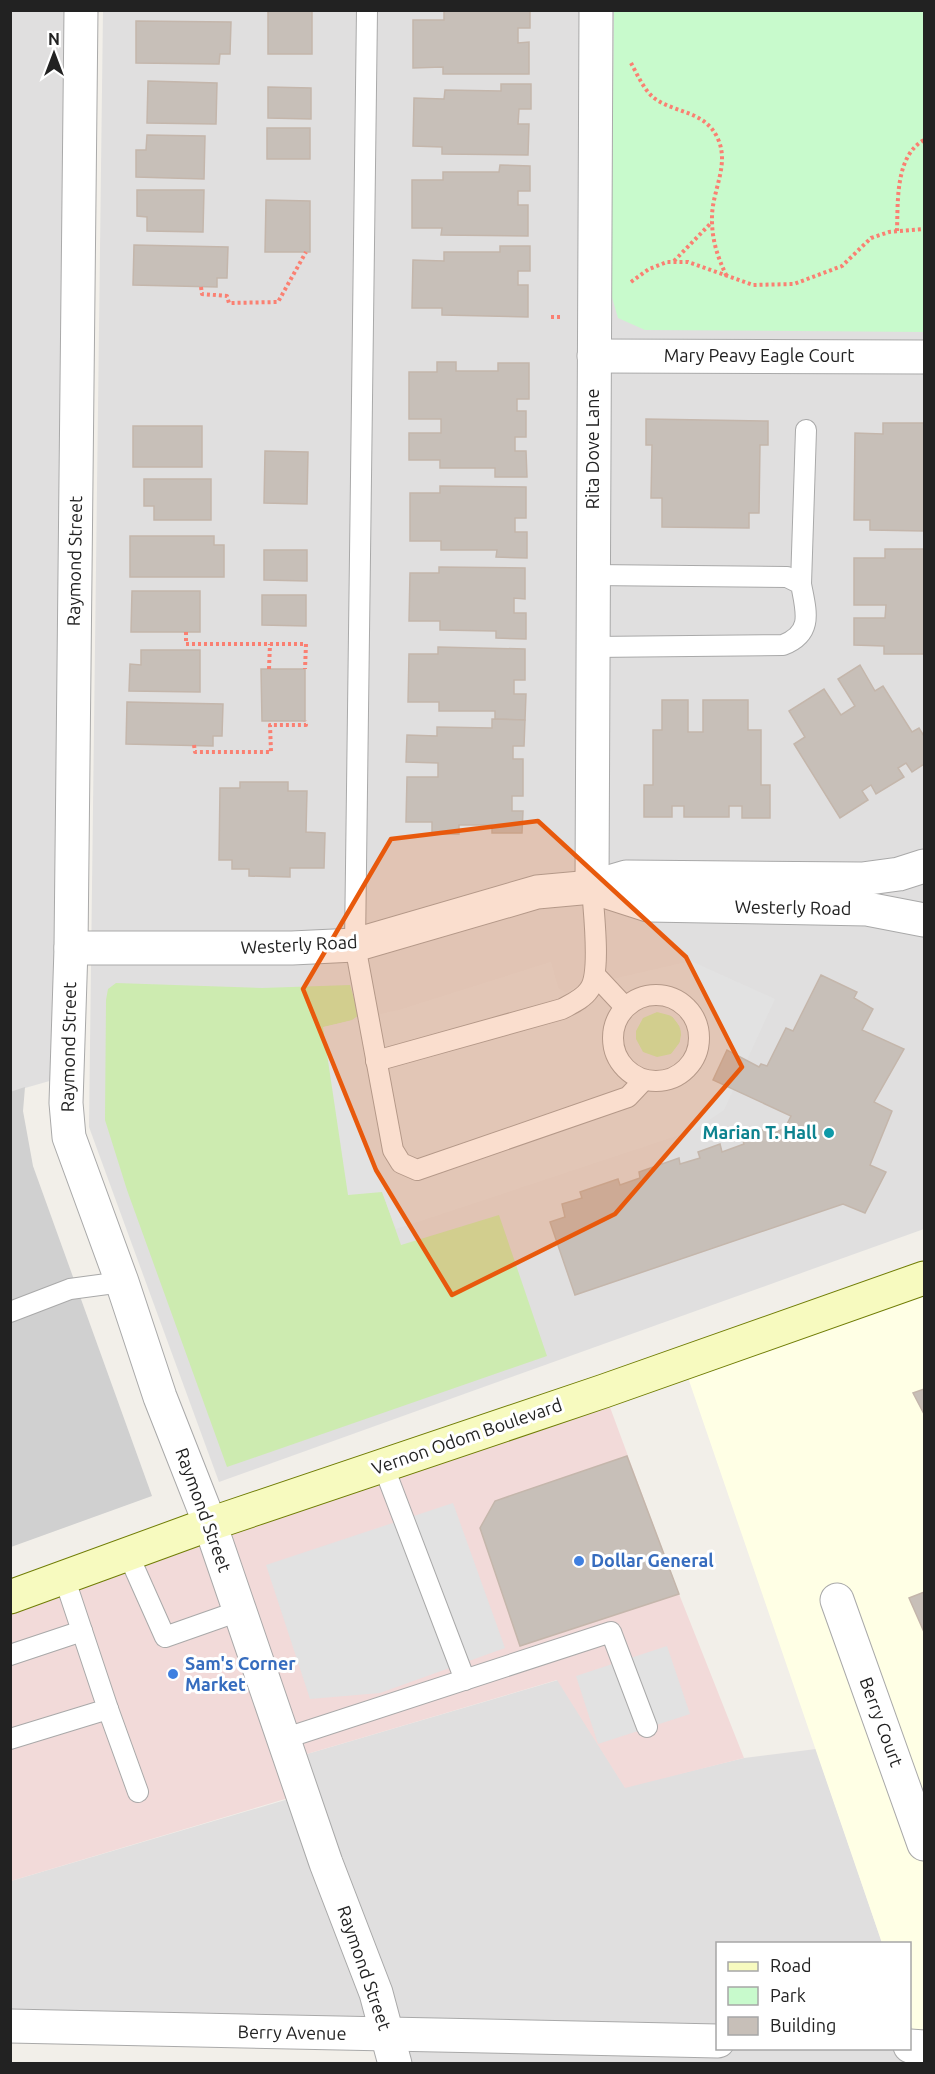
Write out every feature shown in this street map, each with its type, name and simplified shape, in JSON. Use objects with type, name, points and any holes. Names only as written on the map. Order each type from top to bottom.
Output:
[{"type":"main road","name":"Vernon Odom Boulevard","points":[[10,1597],[210,1524],[924,1278]]},
{"type":"street","name":"Raymond Street","points":[[81,10],[71,948],[66,1103],[69,1137],[122,1282],[160,1397],[210,1524],[282,1739],[376,1993],[391,2049]]},
{"type":"street","name":"Rita Dove Lane","points":[[592,887],[596,10]]},
{"type":"street","name":"Mary Peavy Eagle Court","points":[[594,356],[924,357]]},
{"type":"street","name":"Westerly Road","points":[[71,948],[292,948],[356,945],[537,892],[592,887],[626,877],[862,879],[899,874],[924,866]]},
{"type":"street","name":"Westerly Road","points":[[592,887],[648,905],[867,909],[924,920]]},
{"type":"street","name":"Berry Court","points":[[837,1600],[924,1844]]},
{"type":"street","name":"Berry Avenue","points":[[10,2026],[391,2049],[716,2041]]},
{"type":"lane","points":[[367,10],[356,945],[393,1150],[401,1163],[417,1170],[628,1097],[644,1080]]},
{"type":"lane","points":[[593,647],[783,645],[796,640],[805,627],[807,614],[801,584],[806,430]]},
{"type":"lane","points":[[593,575],[787,578],[801,584]]},
{"type":"lane","points":[[376,1061],[562,1009],[590,990],[596,976],[592,887]]},
{"type":"lane","points":[[596,976],[626,1007]]},
{"type":"lane","points":[[652,994],[667,996],[681,1002],[698,1023],[698,1050],[688,1067],[671,1079],[658,1082],[644,1080],[631,1073],[620,1062],[614,1049],[615,1026],[626,1007],[638,998],[652,994]]},
{"type":"lane","points":[[10,1312],[70,1289],[122,1282]]},
{"type":"lane","points":[[383,1465],[465,1680]]},
{"type":"lane","points":[[128,1554],[165,1637],[239,1611]]},
{"type":"lane","points":[[64,1577],[138,1792]]},
{"type":"lane","points":[[10,1655],[82,1631]]},
{"type":"lane","points":[[282,1739],[611,1632],[647,1727]]},
{"type":"lane","points":[[10,1739],[108,1709]]},
{"type":"path","points":[[628,57],[653,97],[706,122],[717,138],[722,162],[712,222],[716,252],[728,277]]},
{"type":"path","points":[[897,231],[898,199],[904,164],[916,144],[924,140]]},
{"type":"path","points":[[673,262],[712,222]]},
{"type":"path","points":[[629,289],[631,280],[673,262],[687,262],[753,285],[794,284],[842,266],[871,238],[897,231],[924,229]]},
{"type":"path","points":[[201,286],[202,294],[227,296],[229,303],[278,302],[306,252]]},
{"type":"path","points":[[551,316],[594,318]]},
{"type":"path","points":[[186,632],[186,644],[306,644],[305,669]]},
{"type":"path","points":[[269,669],[270,644]]},
{"type":"path","points":[[194,746],[195,752],[271,752],[270,725],[306,725],[305,721]]},
{"type":"highlighted area","points":[[538,821],[686,957],[742,1067],[615,1214],[452,1295],[376,1170],[303,989],[391,839]]},
{"type":"shaded area","points":[[10,11],[81,11],[67,1076],[11,1092]]},
{"type":"shaded area","points":[[103,11],[924,11],[924,1229],[219,1482],[89,1127]]},
{"type":"shaded area","points":[[691,961],[775,999],[724,1110],[694,1130],[396,1229],[382,1192],[348,1195],[323,1027],[399,1010],[551,962],[558,988],[566,993],[574,988]],"holes":[[[657,1012],[672,1016],[681,1028],[681,1035],[680,1042],[671,1054],[657,1057],[643,1052],[636,1039],[636,1031],[643,1018]]]},
{"type":"shaded area","points":[[25,1087],[23,1111],[33,1166],[152,1496],[11,1547],[10,1092]]},
{"type":"shaded area","points":[[924,1279],[924,2047],[918,2047],[911,2026],[911,1942],[882,1942],[683,1363]]},
{"type":"shaded area","points":[[604,1391],[679,1594],[744,1758],[625,1788],[557,1680],[290,1759],[302,1794],[11,1881],[11,1597]]},
{"type":"shaded area","points":[[453,1503],[505,1648],[380,1693],[310,1699],[266,1565]]},
{"type":"shaded area","points":[[667,1646],[690,1714],[598,1744],[576,1676]]},
{"type":"shaded area","points":[[558,1680],[625,1787],[744,1758],[816,1749],[882,1942],[716,1942],[716,2050],[911,2050],[911,2026],[918,2047],[924,2047],[924,2063],[395,2064],[387,2035],[11,2026],[11,1881],[302,1795],[290,1759]]},
{"type":"green space","points":[[614,10],[924,11],[924,332],[645,330],[618,318],[611,294]]},
{"type":"green space","points":[[116,983],[262,988],[350,985],[359,1015],[352,1020],[324,1027],[401,1245],[499,1215],[547,1356],[227,1467],[127,1190],[105,1120],[106,1000],[108,989]]},
{"type":"green space","points":[[658,1012],[674,1019],[681,1035],[674,1051],[658,1058],[642,1051],[635,1035],[642,1019]]},
{"type":"building","points":[[268,10],[312,10],[312,54],[268,54]]},
{"type":"building","points":[[530,10],[530,28],[518,28],[518,43],[529,42],[529,74],[443,74],[443,67],[413,68],[413,20],[444,20],[444,11]]},
{"type":"building","points":[[136,21],[231,22],[230,54],[220,54],[219,64],[136,63]]},
{"type":"building","points":[[148,81],[217,83],[216,124],[147,123]]},
{"type":"building","points":[[501,84],[531,84],[531,109],[519,109],[518,124],[529,124],[528,155],[442,154],[442,147],[413,146],[414,98],[444,99],[445,90],[501,91]]},
{"type":"building","points":[[268,87],[311,88],[311,119],[268,118]]},
{"type":"building","points":[[267,128],[310,128],[310,159],[267,159]]},
{"type":"building","points":[[147,135],[205,136],[204,179],[136,177],[136,150],[146,150]]},
{"type":"building","points":[[500,165],[530,166],[530,191],[518,191],[518,205],[528,205],[528,236],[441,235],[442,228],[412,228],[412,180],[443,180],[443,172],[499,172]]},
{"type":"building","points":[[137,190],[204,190],[203,232],[147,231],[147,217],[137,216]]},
{"type":"building","points":[[266,200],[310,201],[310,252],[265,252]]},
{"type":"building","points":[[134,245],[228,247],[227,278],[217,278],[217,287],[133,285]]},
{"type":"building","points":[[500,246],[530,246],[530,271],[518,271],[518,285],[528,285],[528,317],[442,315],[442,308],[412,308],[413,260],[444,261],[444,252],[500,252]]},
{"type":"building","points":[[437,362],[456,362],[456,371],[498,371],[498,363],[529,363],[529,399],[517,399],[517,411],[526,411],[526,437],[515,437],[515,451],[526,451],[527,477],[495,477],[495,468],[440,468],[440,460],[409,460],[409,433],[441,433],[441,419],[409,419],[409,372],[437,372]]},
{"type":"building","points":[[646,419],[768,421],[768,445],[760,445],[759,513],[749,513],[749,528],[662,527],[662,498],[651,498],[652,445],[646,445]]},
{"type":"building","points":[[883,423],[924,423],[924,531],[870,530],[870,520],[854,520],[855,433],[883,434]]},
{"type":"building","points":[[133,426],[202,426],[202,467],[133,467]]},
{"type":"building","points":[[265,451],[308,452],[307,504],[264,503]]},
{"type":"building","points":[[144,479],[211,479],[211,520],[154,520],[154,506],[144,506]]},
{"type":"building","points":[[440,486],[526,487],[526,518],[515,518],[515,532],[527,532],[527,558],[496,557],[497,550],[441,550],[441,541],[410,541],[410,493],[440,493]]},
{"type":"building","points":[[130,536],[214,536],[214,545],[224,545],[224,577],[130,577]]},
{"type":"building","points":[[885,549],[924,549],[924,654],[884,654],[884,646],[854,645],[854,618],[885,618],[886,605],[854,605],[854,558],[885,558]]},
{"type":"building","points":[[264,550],[307,550],[307,581],[264,580]]},
{"type":"building","points":[[439,567],[525,568],[525,599],[514,598],[514,613],[526,613],[526,639],[496,638],[496,631],[440,630],[440,621],[409,621],[410,573],[439,573]]},
{"type":"building","points":[[132,591],[200,591],[200,632],[131,632]]},
{"type":"building","points":[[262,595],[306,595],[306,626],[262,625]]},
{"type":"building","points":[[438,647],[525,649],[525,680],[514,680],[514,694],[526,694],[525,720],[495,719],[495,711],[439,711],[439,702],[408,702],[409,654],[438,654]]},
{"type":"building","points":[[141,650],[200,650],[200,692],[129,691],[130,664],[141,665]]},
{"type":"building","points":[[860,665],[875,691],[883,686],[912,732],[919,728],[924,736],[924,764],[912,772],[906,763],[898,768],[904,777],[876,794],[871,785],[862,791],[868,800],[840,818],[794,744],[805,737],[789,711],[824,689],[841,715],[855,706],[838,679]]},
{"type":"building","points":[[261,669],[305,669],[305,721],[262,721]]},
{"type":"building","points":[[662,700],[688,700],[688,732],[703,732],[703,700],[748,700],[748,730],[761,730],[761,785],[770,785],[770,818],[742,818],[742,806],[729,806],[729,817],[684,817],[684,806],[672,806],[672,817],[644,817],[644,785],[653,785],[653,730],[662,730]]},
{"type":"building","points":[[127,702],[223,704],[222,736],[213,736],[213,746],[126,744]]},
{"type":"building","points":[[492,719],[525,720],[524,746],[513,746],[513,759],[523,759],[523,796],[512,796],[512,811],[523,811],[522,833],[492,833],[492,825],[459,825],[459,834],[432,834],[432,822],[406,822],[407,777],[438,777],[438,763],[406,762],[407,735],[437,736],[437,727],[492,728]]},
{"type":"building","points":[[240,782],[288,782],[288,791],[307,791],[306,832],[325,833],[324,868],[290,868],[290,877],[249,876],[249,869],[232,869],[232,860],[219,860],[220,788],[240,788]]},
{"type":"building","name":"Marian T. Hall","points":[[821,975],[857,992],[854,998],[873,1009],[862,1030],[904,1049],[874,1102],[892,1111],[870,1165],[886,1172],[865,1213],[843,1204],[575,1295],[550,1222],[565,1217],[562,1204],[582,1198],[580,1192],[618,1179],[620,1185],[640,1178],[639,1172],[679,1158],[680,1164],[700,1158],[698,1152],[720,1144],[722,1152],[744,1144],[742,1137],[765,1129],[768,1136],[785,1128],[791,1116],[713,1080],[727,1050],[759,1067],[761,1064],[767,1066],[786,1028],[793,1031]]},
{"type":"building","points":[[924,1389],[924,1414],[913,1393]]},
{"type":"building","name":"Dollar General","points":[[627,1456],[679,1594],[520,1646],[480,1528],[495,1501]]},
{"type":"building","points":[[924,1592],[924,1632],[909,1598]]},
{"type":"place","name":"Marian T. Hall","points":[[829,1133]]},
{"type":"place","name":"Dollar General","points":[[579,1561]]},
{"type":"place","name":"Sam's Corner Market","points":[[173,1674]]}]
